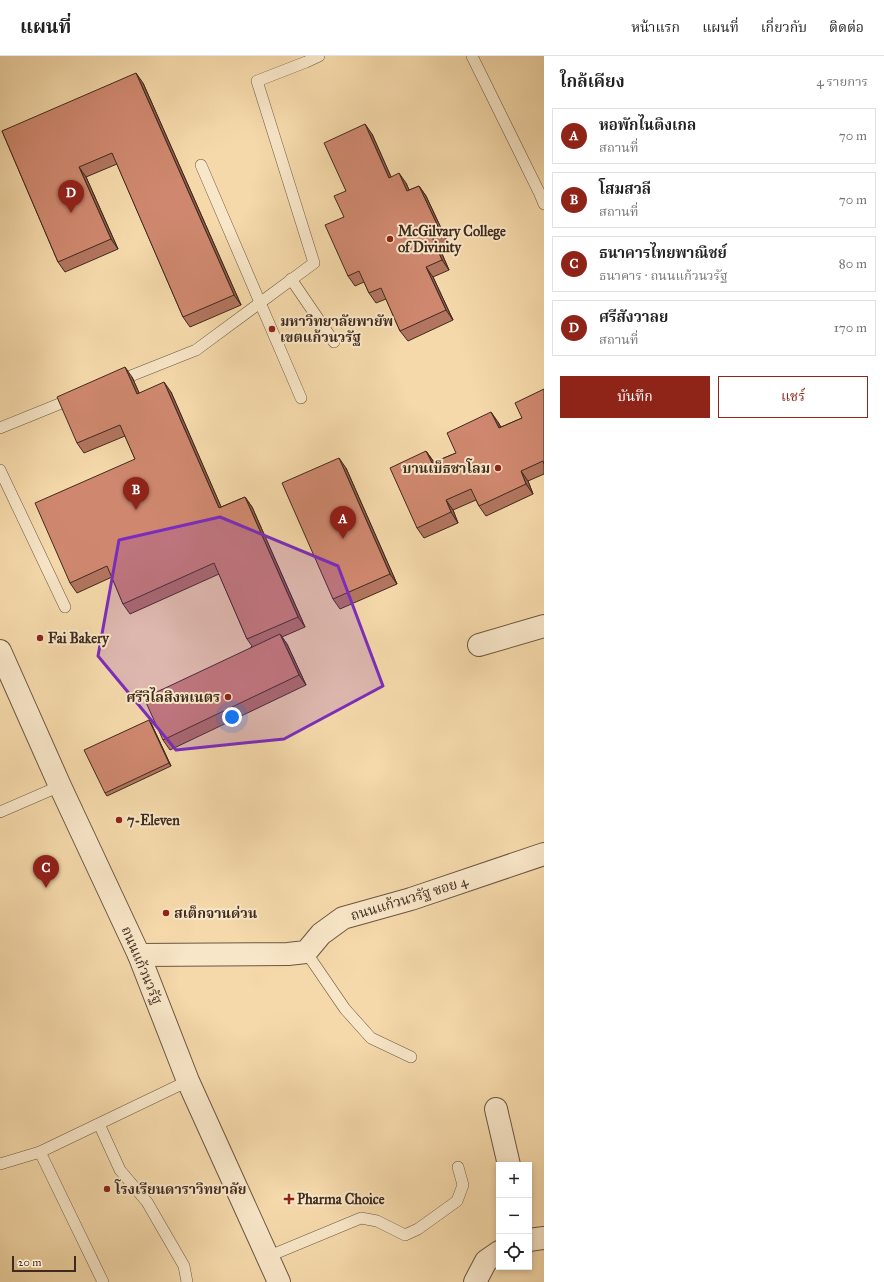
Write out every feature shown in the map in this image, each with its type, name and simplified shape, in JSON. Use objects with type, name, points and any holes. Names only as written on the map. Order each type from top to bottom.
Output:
[{"type":"street","points":[[479,645],[544,626]]},
{"type":"street","name":"ถนนแก้วนวรัฐ","points":[[0,651],[60,786],[139,955],[188,1081],[279,1282]]},
{"type":"street","name":"ถนนแก้วนวรัฐ ซอย 4","points":[[306,952],[321,934],[343,918],[411,899],[544,854]]},
{"type":"street","points":[[139,955],[288,954],[306,952]]},
{"type":"street","points":[[496,1109],[508,1162]]},
{"type":"street","points":[[532,1240],[544,1238]]},
{"type":"street","points":[[475,1282],[486,1261],[496,1254]]},
{"type":"lane","points":[[109,385],[196,350],[314,263],[257,81],[319,56]]},
{"type":"lane","points":[[472,56],[542,191],[544,204]]},
{"type":"lane","points":[[201,165],[301,398]]},
{"type":"lane","points":[[292,279],[334,342]]},
{"type":"lane","points":[[0,428],[87,393]]},
{"type":"lane","points":[[0,470],[65,607]]},
{"type":"lane","points":[[0,812],[60,786]]},
{"type":"lane","points":[[306,952],[345,1009],[371,1038],[411,1057]]},
{"type":"lane","points":[[0,1164],[40,1152],[188,1081]]},
{"type":"lane","points":[[99,1124],[120,1170],[147,1202],[184,1266],[187,1282]]},
{"type":"lane","points":[[40,1152],[103,1282]]},
{"type":"lane","points":[[267,1257],[361,1218],[377,1221],[405,1235],[418,1229],[458,1200],[463,1185],[458,1167]]},
{"type":"highlighted area","points":[[220,517],[338,566],[383,686],[284,739],[176,750],[98,656],[119,540]]},
{"type":"building","points":[[136,73],[234,295],[183,317],[112,153],[79,167],[111,239],[58,262],[2,131]]},
{"type":"building","name":"McGilvary College of Divinity","points":[[365,124],[389,178],[399,173],[407,191],[419,186],[441,233],[432,237],[442,260],[426,267],[446,310],[400,331],[381,288],[369,293],[359,271],[348,276],[325,225],[344,217],[334,196],[346,191],[324,143]]},
{"type":"building","points":[[125,367],[137,394],[164,382],[219,508],[245,497],[298,617],[247,639],[214,563],[123,604],[107,566],[70,583],[35,503],[135,459],[120,425],[77,443],[57,397]]},
{"type":"building","name":"บานเบ็ธชาโลม","points":[[544,389],[544,464],[543,461],[521,471],[526,484],[479,506],[471,489],[446,500],[451,512],[417,528],[390,468],[426,451],[432,463],[456,453],[447,433],[491,412],[499,428],[522,418],[515,403]]},
{"type":"building","points":[[339,458],[390,574],[333,599],[282,483]]},
{"type":"building","name":"ศรีวิไลสิงหเนตร","points":[[280,634],[299,675],[163,740],[144,698]]},
{"type":"building","points":[[149,720],[169,763],[105,793],[84,750]]},
{"type":"place","name":"ศรีสังวาลย","points":[[71,213]]},
{"type":"place","name":"McGilvary College of Divinity","points":[[390,239]]},
{"type":"place","name":"มหาวิทยาลัยพายัพ เขตแก้วนวรัฐ","points":[[272,329]]},
{"type":"place","name":"บานเบ็ธชาโลม","points":[[498,468]]},
{"type":"place","name":"โสมสวลี","points":[[136,510]]},
{"type":"place","name":"หอพักไนติงเกล","points":[[343,539]]},
{"type":"place","name":"Fai Bakery","points":[[40,638]]},
{"type":"place","name":"ศรีวิไลสิงหเนตร","points":[[228,697]]},
{"type":"place","name":"7-Eleven","points":[[119,820]]},
{"type":"place","name":"ธนาคารไทยพาณิชย์","points":[[46,888]]},
{"type":"place","name":"สเต็กจานด่วน","points":[[166,913]]},
{"type":"place","name":"โรงเรียนดาราวิทยาลัย","points":[[107,1189]]},
{"type":"place","name":"Pharma Choice","points":[[289,1199]]}]
